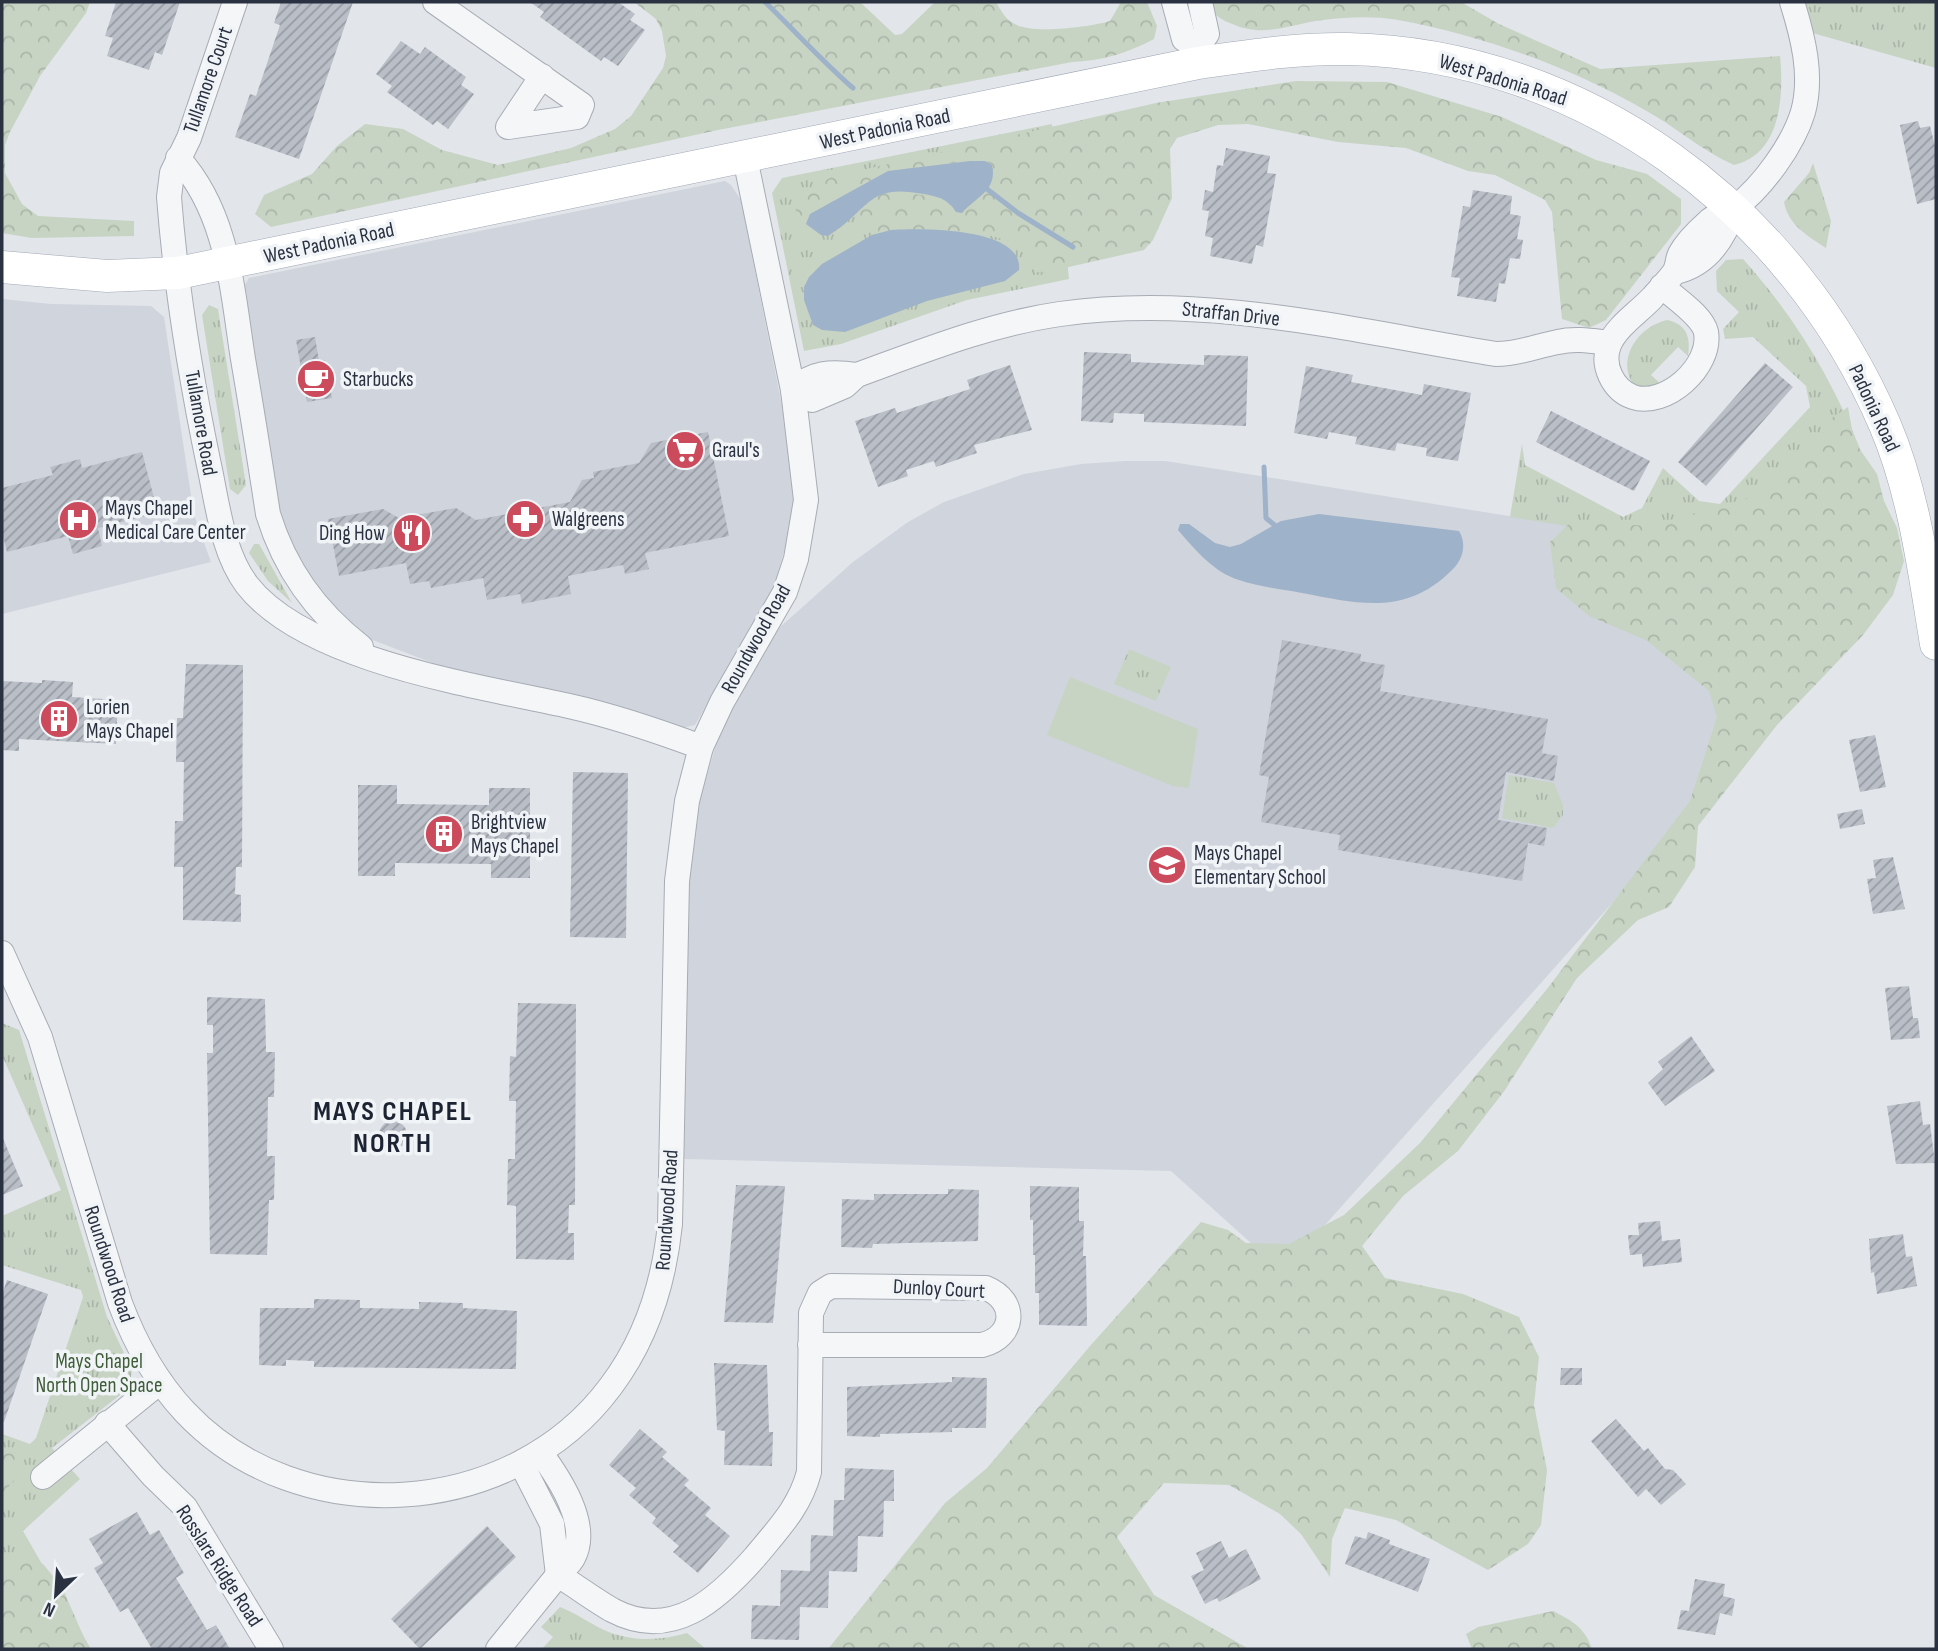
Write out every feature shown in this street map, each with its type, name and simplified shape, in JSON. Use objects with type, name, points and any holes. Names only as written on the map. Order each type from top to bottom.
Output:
[{"type":"main road","name":"West Padonia Road","points":[[2,267],[107,276],[178,274],[745,158],[1199,55],[1349,49],[1427,57],[1472,66],[1522,82],[1613,120],[1692,172],[1735,207]]},
{"type":"main road","name":"Padonia Road","points":[[1735,207],[1808,288],[1835,328],[1885,425],[1902,471],[1936,644]]},
{"type":"street","name":"Tullamore Court","points":[[178,274],[169,197],[172,173],[189,138],[235,2]]},
{"type":"street","points":[[435,2],[542,76]]},
{"type":"street","points":[[1174,2],[1184,39],[1199,55],[1207,34],[1200,2]]},
{"type":"street","points":[[1669,279],[1706,333],[1697,366],[1669,394],[1648,400],[1636,398],[1618,388],[1611,379],[1607,369],[1609,343],[1669,279],[1680,255],[1709,219],[1735,207],[1772,166],[1803,112],[1807,68],[1792,2]]},
{"type":"street","name":"Tullamore Court","points":[[178,158],[195,176],[206,195],[228,264]]},
{"type":"street","name":"Roundwood Road","points":[[2,953],[12,999],[40,1037],[131,1332],[160,1382],[210,1435],[272,1471],[306,1484],[349,1494],[397,1497],[441,1491],[531,1458],[585,1415],[611,1387],[646,1326],[660,1288],[670,1224],[679,844],[701,747],[722,702],[775,612],[796,559],[806,500],[793,390],[745,158]]},
{"type":"street","name":"Tullamore Road","points":[[228,264],[268,514],[277,543],[305,592],[348,636],[375,657]]},
{"type":"street","name":"Tullamore Road","points":[[178,274],[197,408],[221,525],[233,559],[246,583],[279,615],[316,636],[425,675],[636,724],[701,747]]},
{"type":"street","name":"Straffan Drive","points":[[793,390],[807,377],[835,372],[857,375],[939,345],[1020,321],[1061,313],[1153,307],[1253,315],[1496,354],[1513,354],[1568,340],[1609,343]]},
{"type":"street","name":"Dunloy Court","points":[[558,1575],[614,1611],[652,1620],[685,1615],[704,1606],[727,1589],[794,1510],[804,1491],[809,1472],[810,1345],[811,1313],[814,1303],[831,1286],[986,1288],[1005,1300],[1009,1310],[1009,1319],[998,1338],[982,1345],[810,1345]]},
{"type":"street","points":[[43,1477],[160,1382]]},
{"type":"street","name":"Rosslare Ridge Road","points":[[107,1423],[153,1476],[185,1507],[271,1649]]},
{"type":"street","points":[[498,1649],[558,1575],[552,1524],[531,1458]]},
{"type":"shaded area","points":[[725,181],[741,200],[787,431],[794,499],[790,530],[774,587],[695,725],[682,728],[446,668],[370,639],[327,608],[282,539],[240,293],[249,278]]},
{"type":"shaded area","points":[[2,299],[51,304],[151,306],[164,317],[194,515],[211,562],[2,614]]},
{"type":"shaded area","name":"Mays Chapel Elementary School","points":[[1165,461],[1595,530],[1900,565],[1614,901],[1283,1272],[1171,1171],[684,1159],[688,884],[698,806],[718,738],[754,667],[779,628],[853,562],[908,522],[944,502],[1024,474],[1081,464]]},
{"type":"green space","points":[[2,2],[90,2],[86,13],[40,76],[5,145],[5,173],[22,204],[38,216],[134,221],[134,236],[32,238],[2,233]]},
{"type":"green space","points":[[634,2],[860,2],[895,35],[902,34],[935,2],[996,2],[1013,23],[1021,27],[1046,29],[1089,26],[1110,21],[1121,2],[1147,2],[1157,26],[1154,39],[1104,58],[718,130],[271,227],[255,214],[264,195],[312,174],[337,146],[365,124],[403,129],[442,150],[498,165],[571,148],[615,129],[631,116],[663,68],[666,56],[662,31],[656,19]]},
{"type":"green space","points":[[1209,2],[1461,2],[1499,24],[1600,69],[1780,56],[1780,105],[1770,136],[1762,149],[1750,159],[1734,165],[1655,116],[1586,79],[1524,54],[1461,34],[1398,20],[1361,17],[1254,30],[1223,20],[1214,12]]},
{"type":"green space","points":[[1802,2],[1936,2],[1936,68],[1809,32]]},
{"type":"green space","points":[[1296,81],[1387,82],[1502,117],[1596,160],[1647,174],[1681,199],[1681,224],[1606,320],[1589,328],[1562,319],[1552,212],[1545,200],[1495,175],[1468,171],[1406,148],[1338,142],[1248,124],[1218,125],[1177,138],[1170,149],[1172,198],[1153,240],[1144,250],[1042,273],[1036,272],[1026,250],[1011,242],[973,233],[950,231],[905,230],[872,235],[858,213],[872,199],[890,190],[945,199],[956,212],[962,212],[989,187],[993,174],[992,165],[970,161],[888,171],[810,214],[806,224],[809,227],[795,226],[796,199],[831,177],[1156,103]]},
{"type":"green space","points":[[1052,124],[1069,279],[967,300],[841,344],[804,351],[772,193],[782,178]]},
{"type":"green space","points":[[1813,163],[1831,221],[1826,248],[1794,223],[1784,202],[1809,173]]},
{"type":"green space","points":[[1743,259],[1779,303],[1811,350],[1838,399],[1861,451],[1709,528],[1567,526],[1510,517],[1522,444],[1525,465],[1623,517],[1642,508],[1663,468],[1699,501],[1720,504],[1810,407],[1806,386],[1753,337],[1725,339],[1723,329],[1739,312],[1717,291],[1716,271],[1726,260]]},
{"type":"green space","points":[[209,305],[218,309],[246,485],[238,495],[230,489],[202,315]]},
{"type":"green space","points":[[1667,320],[1679,325],[1686,333],[1689,343],[1688,356],[1678,347],[1651,375],[1662,385],[1649,390],[1633,384],[1627,364],[1633,344],[1647,329]]},
{"type":"green space","points":[[1848,407],[1854,441],[1877,474],[1884,501],[1897,528],[1904,561],[1893,595],[1863,635],[1777,725],[1698,826],[1695,867],[1669,907],[1638,920],[1577,978],[1505,1090],[1458,1151],[1403,1196],[1362,1246],[1385,1278],[1463,1294],[1519,1317],[1539,1357],[1534,1405],[1547,1470],[1541,1525],[1528,1544],[1488,1570],[1396,1520],[1345,1508],[1332,1539],[1330,1577],[1301,1534],[1280,1514],[1229,1485],[1164,1483],[1117,1537],[1154,1595],[1249,1649],[828,1649],[945,1503],[987,1468],[1090,1346],[1201,1222],[1228,1230],[1246,1243],[1289,1244],[1344,1215],[1420,1143],[1547,989],[1690,801],[1717,717],[1709,691],[1646,640],[1589,616],[1556,588],[1550,542],[1572,521],[1649,526],[1780,489],[1829,420]]},
{"type":"green space","points":[[254,544],[259,544],[292,603],[268,581],[249,553]]},
{"type":"green space","points":[[1129,649],[1171,667],[1156,701],[1114,684]]},
{"type":"green space","points":[[1070,677],[1198,729],[1189,788],[1173,786],[1047,735]]},
{"type":"green space","points":[[1509,775],[1554,783],[1563,805],[1563,815],[1553,828],[1502,818]]},
{"type":"green space","name":"Mays Chapel North Open Space","points":[[2,1023],[19,1030],[107,1317],[132,1370],[129,1388],[52,1448],[80,1479],[23,1531],[91,1649],[2,1649],[2,1434],[30,1444],[36,1438],[83,1297],[81,1290],[2,1265],[2,1216],[61,1190],[2,1055]]},
{"type":"green space","points":[[2,1451],[20,1454],[18,1475],[2,1495]]},
{"type":"green space","points":[[15,1558],[43,1564],[62,1587],[89,1649],[2,1649],[2,1568]]},
{"type":"green space","points":[[560,1607],[624,1637],[666,1638],[687,1633],[706,1649],[542,1649],[553,1637],[541,1627]]},
{"type":"green space","points":[[1553,1611],[1577,1626],[1592,1649],[1472,1649],[1466,1634],[1478,1627]]},
{"type":"water","points":[[985,161],[992,165],[992,181],[962,213],[956,212],[946,201],[934,196],[891,192],[870,201],[828,236],[821,235],[806,224],[810,214],[888,171]]},
{"type":"water","points":[[891,230],[946,230],[988,238],[1005,245],[1016,256],[1019,270],[1005,281],[927,301],[845,332],[822,330],[813,325],[804,300],[804,287],[809,277],[822,264],[872,235]]},
{"type":"water","points":[[1319,514],[1459,531],[1463,552],[1452,570],[1435,585],[1417,595],[1382,603],[1363,603],[1262,586],[1230,577],[1206,560],[1178,530],[1180,524],[1189,524],[1215,543],[1230,547],[1241,544],[1281,521]]},
{"type":"building","points":[[116,2],[180,2],[162,55],[155,52],[149,70],[107,56],[113,38],[105,36]]},
{"type":"building","points":[[281,2],[353,2],[299,159],[235,137],[250,94],[256,96],[280,25],[274,23]]},
{"type":"building","points":[[530,2],[618,2],[635,14],[630,20],[645,30],[618,66],[604,57],[601,61],[540,17],[544,12]]},
{"type":"building","points":[[401,41],[420,54],[425,47],[466,77],[461,85],[474,94],[448,129],[437,121],[433,125],[387,92],[392,86],[376,74]]},
{"type":"building","points":[[1918,121],[1920,128],[1930,126],[1936,150],[1936,199],[1917,204],[1900,125]]},
{"type":"building","points":[[1226,148],[1270,156],[1267,173],[1276,174],[1263,247],[1256,245],[1252,264],[1210,256],[1213,238],[1205,236],[1209,211],[1202,210],[1205,190],[1213,192],[1217,165],[1223,166]]},
{"type":"building","points":[[1473,190],[1512,196],[1510,214],[1521,216],[1517,239],[1523,240],[1520,259],[1510,258],[1505,284],[1499,283],[1496,302],[1457,296],[1460,278],[1451,277],[1463,206],[1470,207]]},
{"type":"building","name":"Starbucks","points":[[315,337],[319,361],[325,360],[332,398],[307,402],[296,340]]},
{"type":"building","points":[[1084,352],[1131,354],[1131,362],[1204,365],[1204,355],[1248,356],[1246,426],[1144,422],[1144,414],[1114,413],[1113,423],[1081,421]]},
{"type":"building","points":[[1765,363],[1793,387],[1706,486],[1678,462]]},
{"type":"building","points":[[1010,365],[1032,430],[974,445],[977,453],[936,467],[934,461],[906,470],[908,476],[878,487],[855,421],[895,408],[897,413],[970,389],[967,380]]},
{"type":"building","points":[[1306,366],[1353,375],[1351,382],[1422,395],[1424,384],[1471,393],[1458,461],[1426,456],[1427,448],[1397,443],[1395,451],[1355,444],[1357,437],[1329,432],[1327,439],[1294,433]]},
{"type":"building","points":[[1551,411],[1650,461],[1634,491],[1536,442]]},
{"type":"building","points":[[708,432],[729,536],[645,553],[649,569],[625,574],[623,565],[568,576],[571,594],[522,604],[520,594],[487,600],[483,578],[431,588],[429,581],[410,584],[406,563],[339,576],[328,519],[383,509],[399,518],[456,508],[476,520],[570,502],[582,480],[594,478],[593,472],[639,463],[651,443]]},
{"type":"building","points":[[142,452],[158,513],[98,528],[102,546],[73,554],[68,536],[7,552],[2,532],[2,488],[53,475],[50,467],[80,459],[82,468]]},
{"type":"building","points":[[1282,640],[1361,654],[1360,661],[1385,665],[1380,691],[1548,719],[1542,753],[1558,756],[1554,781],[1506,772],[1498,820],[1547,828],[1544,846],[1528,843],[1522,881],[1338,850],[1340,835],[1261,822],[1269,777],[1259,775]]},
{"type":"building","points":[[186,664],[243,665],[242,867],[236,867],[235,894],[241,895],[241,922],[183,920],[183,867],[174,867],[175,821],[183,821],[184,762],[176,762],[177,718],[183,718]]},
{"type":"building","name":"Lorien Mays Chapel","points":[[42,680],[73,682],[72,697],[118,700],[116,744],[19,739],[19,751],[2,750],[2,681],[42,683]]},
{"type":"building","points":[[1875,735],[1886,787],[1860,792],[1849,740]]},
{"type":"building","name":"Brightview Mays Chapel","points":[[573,772],[628,773],[626,938],[570,937]]},
{"type":"building","name":"Brightview Mays Chapel","points":[[358,785],[397,785],[397,804],[489,805],[489,788],[530,788],[530,878],[491,878],[491,864],[395,863],[395,876],[358,876]]},
{"type":"building","points":[[1862,809],[1865,824],[1840,829],[1837,814]]},
{"type":"building","points":[[1893,857],[1905,909],[1873,914],[1867,879],[1876,878],[1873,860]]},
{"type":"building","points":[[1909,986],[1913,1018],[1918,1018],[1920,1038],[1891,1040],[1885,988]]},
{"type":"building","points":[[207,997],[265,999],[266,1052],[275,1052],[274,1097],[268,1097],[267,1156],[275,1156],[274,1200],[269,1200],[267,1255],[210,1254],[207,1053],[213,1053],[213,1025],[207,1025]]},
{"type":"building","points":[[518,1003],[576,1004],[575,1205],[569,1205],[568,1233],[574,1233],[574,1260],[516,1259],[516,1206],[507,1205],[508,1159],[515,1159],[516,1101],[509,1101],[510,1056],[516,1057]]},
{"type":"building","points":[[1691,1036],[1715,1071],[1665,1106],[1648,1083],[1663,1069],[1658,1062]]},
{"type":"building","points":[[1920,1101],[1923,1125],[1930,1124],[1935,1163],[1896,1164],[1887,1106]]},
{"type":"building","points":[[393,1121],[403,1125],[407,1135],[403,1145],[393,1149],[383,1145],[379,1135],[383,1125]]},
{"type":"building","points":[[2,1136],[23,1186],[2,1195]]},
{"type":"building","points":[[736,1185],[785,1186],[773,1323],[724,1322]]},
{"type":"building","points":[[1030,1186],[1079,1187],[1079,1221],[1084,1221],[1087,1326],[1039,1325],[1039,1293],[1035,1293],[1033,1220],[1030,1220]]},
{"type":"building","points":[[948,1189],[979,1190],[978,1241],[873,1244],[872,1248],[841,1247],[842,1199],[874,1200],[874,1194],[948,1194]]},
{"type":"building","points":[[1660,1221],[1662,1241],[1680,1239],[1682,1262],[1643,1267],[1642,1254],[1630,1255],[1628,1235],[1639,1235],[1638,1223]]},
{"type":"building","points":[[1903,1234],[1906,1257],[1912,1256],[1917,1286],[1877,1294],[1874,1272],[1871,1273],[1869,1239]]},
{"type":"building","points":[[7,1280],[48,1294],[4,1422],[2,1295]]},
{"type":"building","points":[[314,1299],[360,1300],[360,1308],[419,1309],[419,1302],[463,1303],[463,1308],[517,1311],[516,1369],[314,1367],[314,1361],[286,1360],[286,1366],[259,1365],[260,1308],[314,1308]]},
{"type":"building","points":[[714,1363],[767,1365],[769,1432],[773,1432],[772,1466],[724,1465],[725,1431],[717,1430]]},
{"type":"building","points":[[1561,1368],[1582,1368],[1582,1385],[1560,1385]]},
{"type":"building","points":[[952,1377],[987,1378],[986,1428],[880,1434],[880,1437],[847,1436],[847,1387],[952,1382]]},
{"type":"building","points":[[1616,1419],[1644,1451],[1648,1448],[1665,1469],[1673,1470],[1686,1484],[1661,1505],[1646,1489],[1638,1497],[1591,1441]]},
{"type":"building","points":[[640,1429],[667,1452],[662,1457],[689,1480],[684,1485],[711,1508],[705,1515],[730,1536],[698,1573],[673,1552],[679,1546],[652,1523],[656,1518],[629,1495],[636,1488],[609,1465]]},
{"type":"building","points":[[845,1468],[894,1470],[894,1501],[884,1501],[883,1537],[858,1536],[857,1572],[829,1571],[828,1608],[800,1607],[799,1640],[751,1639],[752,1605],[780,1606],[781,1570],[810,1571],[811,1535],[833,1536],[834,1500],[844,1500]]},
{"type":"building","points":[[137,1512],[150,1535],[159,1530],[184,1573],[176,1578],[207,1630],[216,1625],[230,1649],[152,1649],[128,1608],[120,1612],[94,1568],[103,1563],[89,1539]]},
{"type":"building","points":[[487,1526],[516,1557],[420,1649],[391,1619]]},
{"type":"building","points":[[1368,1532],[1390,1540],[1389,1544],[1430,1559],[1418,1592],[1345,1564],[1355,1536],[1366,1539]]},
{"type":"building","points":[[1221,1541],[1229,1558],[1246,1549],[1261,1579],[1219,1602],[1217,1598],[1205,1604],[1191,1576],[1204,1570],[1196,1553]]},
{"type":"building","points":[[1695,1579],[1725,1584],[1723,1596],[1735,1599],[1732,1616],[1720,1613],[1715,1635],[1677,1629],[1681,1610],[1689,1611]]},
{"type":"waterway","points":[[765,2],[853,88]]},
{"type":"waterway","points":[[983,186],[1018,213],[1073,247]]},
{"type":"waterway","points":[[1264,467],[1266,518],[1278,528]]},
{"type":"place","name":"Starbucks","points":[[316,379]]},
{"type":"place","name":"Graul's","points":[[685,450]]},
{"type":"place","name":"Walgreens","points":[[525,519]]},
{"type":"place","name":"Mays Chapel Medical Care Center","points":[[78,520]]},
{"type":"place","name":"Ding How","points":[[412,533]]},
{"type":"place","name":"Lorien Mays Chapel","points":[[59,719]]},
{"type":"place","name":"Brightview Mays Chapel","points":[[444,834]]},
{"type":"place","name":"Mays Chapel Elementary School","points":[[1167,865]]},
{"type":"district","name":"MAYS CHAPEL NORTH","points":[[393,1127]]}]
